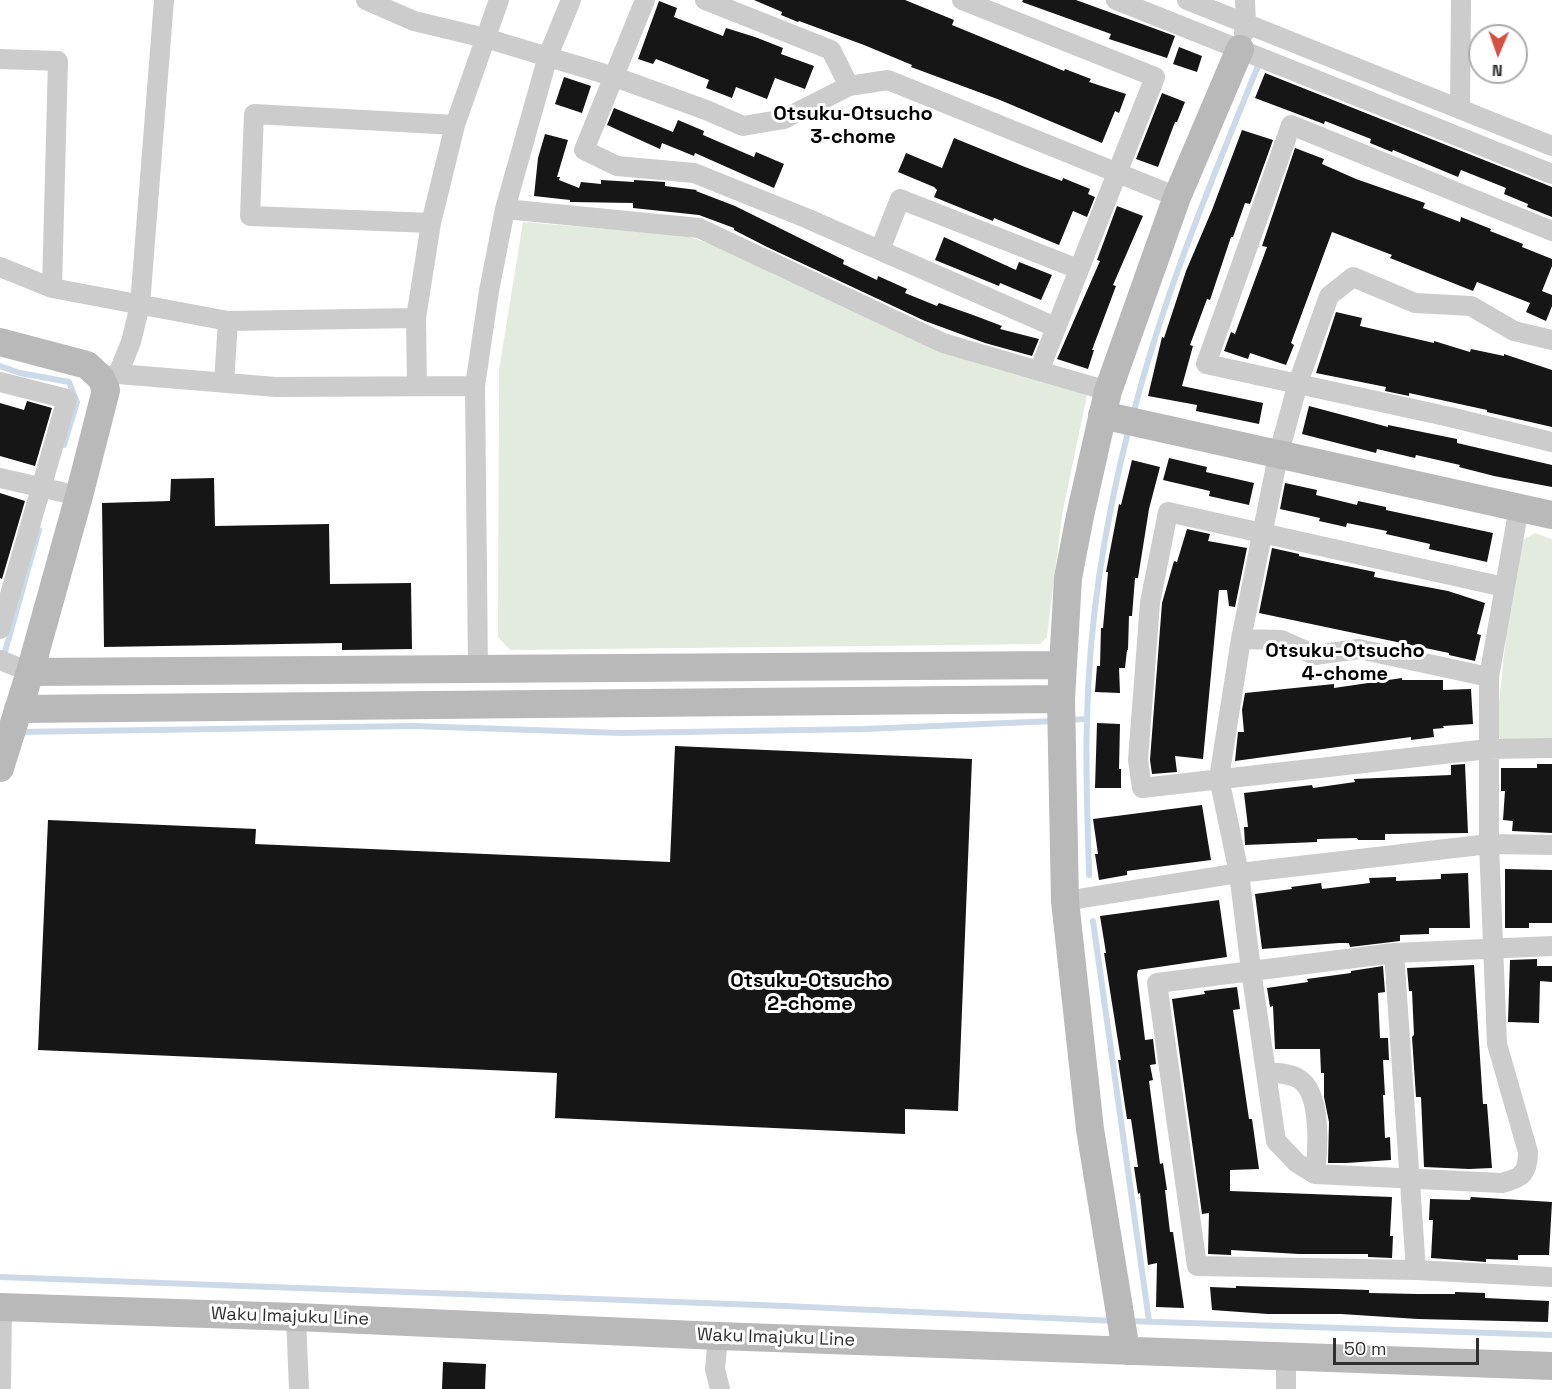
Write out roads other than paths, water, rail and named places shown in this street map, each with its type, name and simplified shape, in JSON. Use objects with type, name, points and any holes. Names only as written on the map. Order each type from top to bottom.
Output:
[{"type":"street","points":[[0,768],[18,691],[79,496],[105,395],[105,385],[131,342],[140,305],[164,0]]},
{"type":"street","points":[[366,0],[414,21],[485,38],[615,77],[743,126],[784,119],[849,86],[888,80],[1177,197]]},
{"type":"street","points":[[417,386],[416,318],[432,224],[455,125],[499,0]]},
{"type":"street","points":[[478,669],[475,386],[489,291],[505,209],[548,57],[571,0]]},
{"type":"street","points":[[645,0],[584,150],[617,166],[694,174],[806,218],[1055,327]]},
{"type":"street","points":[[705,0],[831,50],[849,86]]},
{"type":"street","points":[[962,0],[1155,77],[1039,371]]},
{"type":"street","points":[[1116,0],[1243,37],[1460,109],[1552,146]]},
{"type":"street","points":[[1187,0],[1243,37],[1552,174]]},
{"type":"street","points":[[1126,1351],[1090,1130],[1065,901],[1061,699],[1068,578],[1105,403],[1177,197],[1243,37],[1245,0]]},
{"type":"street","points":[[1460,109],[1461,0]]},
{"type":"street","points":[[0,59],[58,61],[52,288]]},
{"type":"street","points":[[432,224],[250,216],[254,114],[455,125]]},
{"type":"street","points":[[1552,231],[1290,125],[1206,364],[1450,417],[1552,442]]},
{"type":"street","points":[[880,250],[900,199],[1078,270]]},
{"type":"street","points":[[505,209],[699,228],[943,343],[1039,371],[1105,403],[1278,456],[1552,515]]},
{"type":"street","points":[[0,267],[52,288],[228,321],[416,318]]},
{"type":"street","points":[[1519,507],[1503,587],[1489,677],[1489,844],[1497,1044],[1528,1152],[1528,1166],[1517,1179],[1502,1183],[1315,1174],[1297,1163],[1276,1141],[1239,873],[1220,778],[1241,639],[1278,456],[1298,383],[1329,296],[1353,277],[1415,303],[1472,306],[1514,331],[1552,340]]},
{"type":"street","points":[[224,382],[228,321]]},
{"type":"street","points":[[0,342],[87,365],[110,376],[276,387],[475,386]]},
{"type":"street","points":[[0,382],[67,399],[0,629]]},
{"type":"street","points":[[0,478],[79,496]]},
{"type":"street","points":[[1503,587],[1168,512],[1150,603],[1138,760],[1142,788],[1488,749],[1552,748]]},
{"type":"street","points":[[1241,639],[1281,640],[1315,655],[1359,649],[1489,677]]},
{"type":"street","points":[[0,660],[18,691]]},
{"type":"street","points":[[18,691],[478,669],[1062,665]]},
{"type":"street","points":[[18,691],[1061,699]]},
{"type":"street","points":[[1065,901],[1239,873],[1489,844],[1552,845]]},
{"type":"street","points":[[1552,946],[1394,952],[1157,983],[1197,1266],[1416,1270],[1552,1276]]},
{"type":"street","points":[[1394,952],[1416,1270]]},
{"type":"street","points":[[1266,1072],[1298,1078],[1311,1091],[1318,1152],[1315,1174]]},
{"type":"street","points":[[1,1307],[1,1389]]},
{"type":"street","name":"Waku Imajuku Line","points":[[1,1307],[1552,1366]]},
{"type":"street","points":[[296,1317],[299,1389]]},
{"type":"street","points":[[718,1336],[715,1369],[720,1389]]},
{"type":"street","points":[[1286,1357],[1286,1389]]},
{"type":"waterway","points":[[1133,415],[1174,280],[1260,61]]},
{"type":"waterway","points":[[0,366],[20,373],[69,382],[77,402],[64,445]]},
{"type":"waterway","points":[[1089,875],[1086,739],[1091,647],[1106,536],[1129,428]]},
{"type":"waterway","points":[[3,659],[39,530]]},
{"type":"waterway","points":[[1068,720],[1086,719]]},
{"type":"waterway","points":[[19,732],[413,726],[621,733],[865,729],[1055,721]]},
{"type":"waterway","points":[[1093,921],[1149,1321]]},
{"type":"waterway","points":[[0,1277],[785,1306],[1115,1321]]},
{"type":"waterway","points":[[1128,1321],[1552,1335]]},
{"type":"district","name":"Otsuku-Otsucho 3-chome","points":[[853,126]]},
{"type":"district","name":"Otsuku-Otsucho 4-chome","points":[[1345,664]]},
{"type":"district","name":"Otsuku-Otsucho 2-chome","points":[[810,994]]}]
